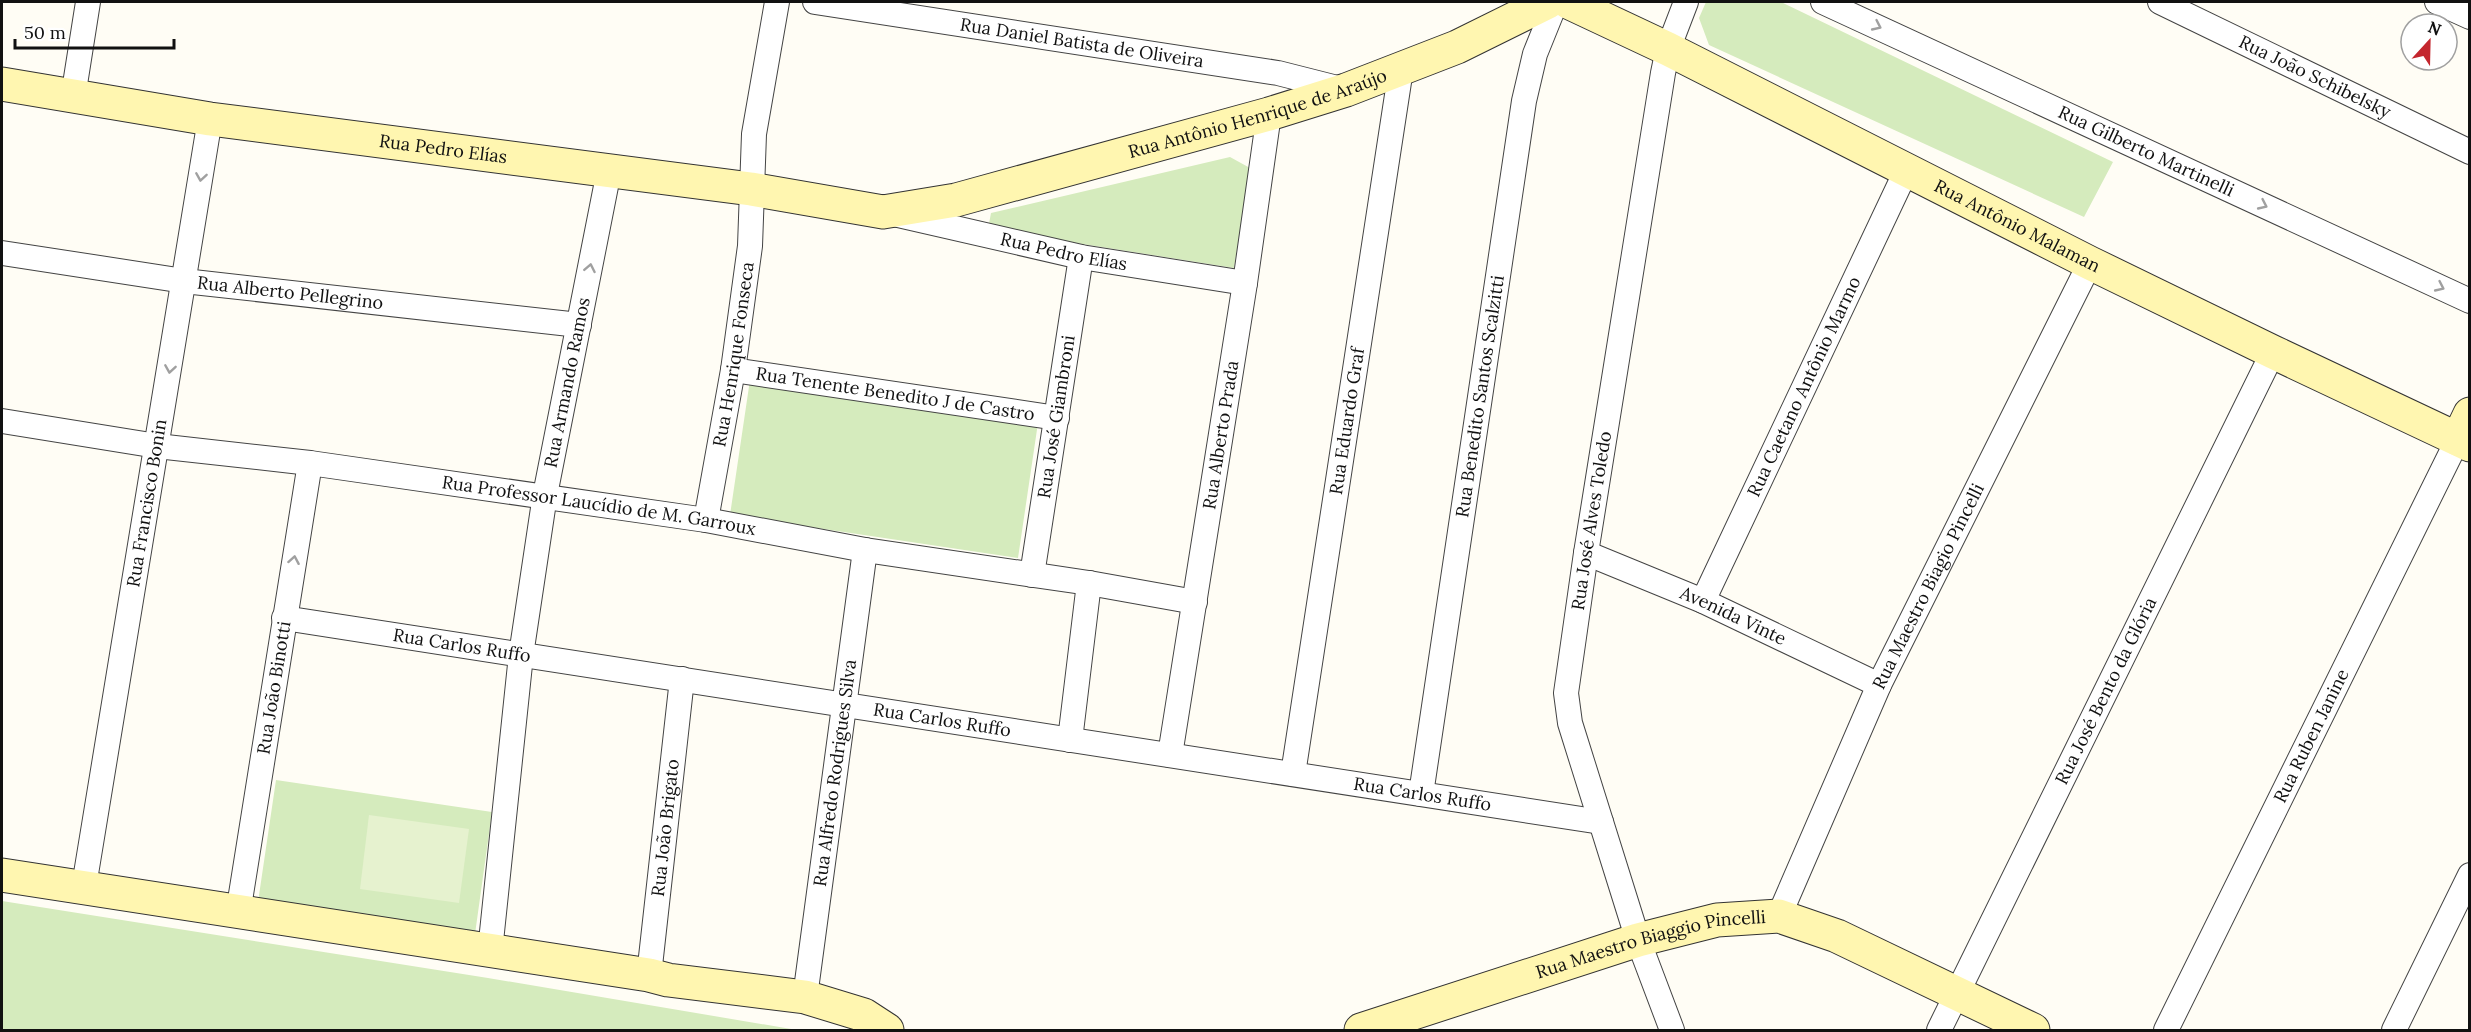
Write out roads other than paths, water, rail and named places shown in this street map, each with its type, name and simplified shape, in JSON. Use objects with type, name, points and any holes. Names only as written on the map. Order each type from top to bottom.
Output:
[{"type":"street","points":[[73,97],[88,2]]},
{"type":"street","name":"Rua Henrique Fonseca","points":[[706,519],[733,370],[750,246],[754,134],[777,2]]},
{"type":"street","name":"Rua Daniel Batista de Oliveira","points":[[815,2],[1278,73],[1346,90]]},
{"type":"street","name":"Rua Antônio Henrique de Araújo","points":[[956,200],[1269,114],[1346,90],[1457,47],[1548,2]]},
{"type":"street","name":"Rua Benedito Santos Scalzitti","points":[[1421,794],[1524,101],[1535,54],[1556,2]]},
{"type":"street","name":"Rua Antônio Malaman","points":[[1568,2],[1668,49],[1905,171],[2273,352],[2466,433]]},
{"type":"street","name":"Rua José Alves Toledo","points":[[1672,1030],[1638,940],[1570,723],[1566,693],[1586,553],[1668,49],[1686,2]]},
{"type":"street","name":"Rua Gilberto Martinelli","points":[[1824,2],[2469,301]]},
{"type":"street","name":"Rua João Schibelsky","points":[[2160,2],[2469,152]]},
{"type":"street","points":[[2437,2],[2469,17]]},
{"type":"street","name":"Rua Eduardo Graf","points":[[1293,774],[1401,69]]},
{"type":"street","name":"Rua Pedro Elías","points":[[2,84],[210,119],[751,189],[883,212],[1081,257],[1245,283]]},
{"type":"street","name":"Rua Alberto Prada","points":[[1170,755],[1245,283],[1269,114]]},
{"type":"street","name":"Rua Francisco Bonin","points":[[84,886],[210,119]]},
{"type":"street","name":"Rua Armando Ramos","points":[[490,951],[521,655],[545,495],[609,171]]},
{"type":"street","name":"Rua Caetano Antônio Marmo","points":[[1703,601],[1905,171]]},
{"type":"street","name":"Rua Pedro Elías","points":[[883,212],[956,200]]},
{"type":"street","name":"Rua Alberto Pellegrino","points":[[2,253],[184,281],[579,325]]},
{"type":"street","name":"Rua José Giambroni","points":[[1032,575],[1081,257]]},
{"type":"street","name":"Rua Maestro Biagio Pincelli","points":[[1779,916],[1879,685],[2090,263]]},
{"type":"street","name":"Rua José Bento da Glória","points":[[1939,1030],[2273,352]]},
{"type":"street","name":"Rua Tenente Benedito J de Castro","points":[[733,370],[1057,418]]},
{"type":"street","name":"Rua Professor Laucídio de M. Garroux","points":[[2,421],[157,446],[310,463],[706,519],[864,550],[1089,583],[1195,602]]},
{"type":"street","name":"Rua Ruben Janine","points":[[2166,1030],[2466,433]]},
{"type":"street","name":"Rua João Binotti","points":[[238,913],[310,463]]},
{"type":"street","name":"Rua Alfredo Rodrigues Silva","points":[[805,997],[864,550]]},
{"type":"street","name":"Avenida Vinte","points":[[1586,553],[1703,601],[1879,685]]},
{"type":"street","points":[[1070,740],[1089,583]]},
{"type":"street","name":"Rua Carlos Ruffo","points":[[284,618],[1601,822]]},
{"type":"street","name":"Rua João Brigato","points":[[649,975],[682,680]]},
{"type":"street","points":[[2,875],[649,975],[668,980],[805,997],[864,1015],[887,1030]]},
{"type":"street","points":[[2394,1030],[2469,875]]},
{"type":"street","name":"Rua Maestro Biaggio Pincelli","points":[[1361,1030],[1638,940],[1717,921],[1779,916],[1837,936],[2033,1030]]}]
